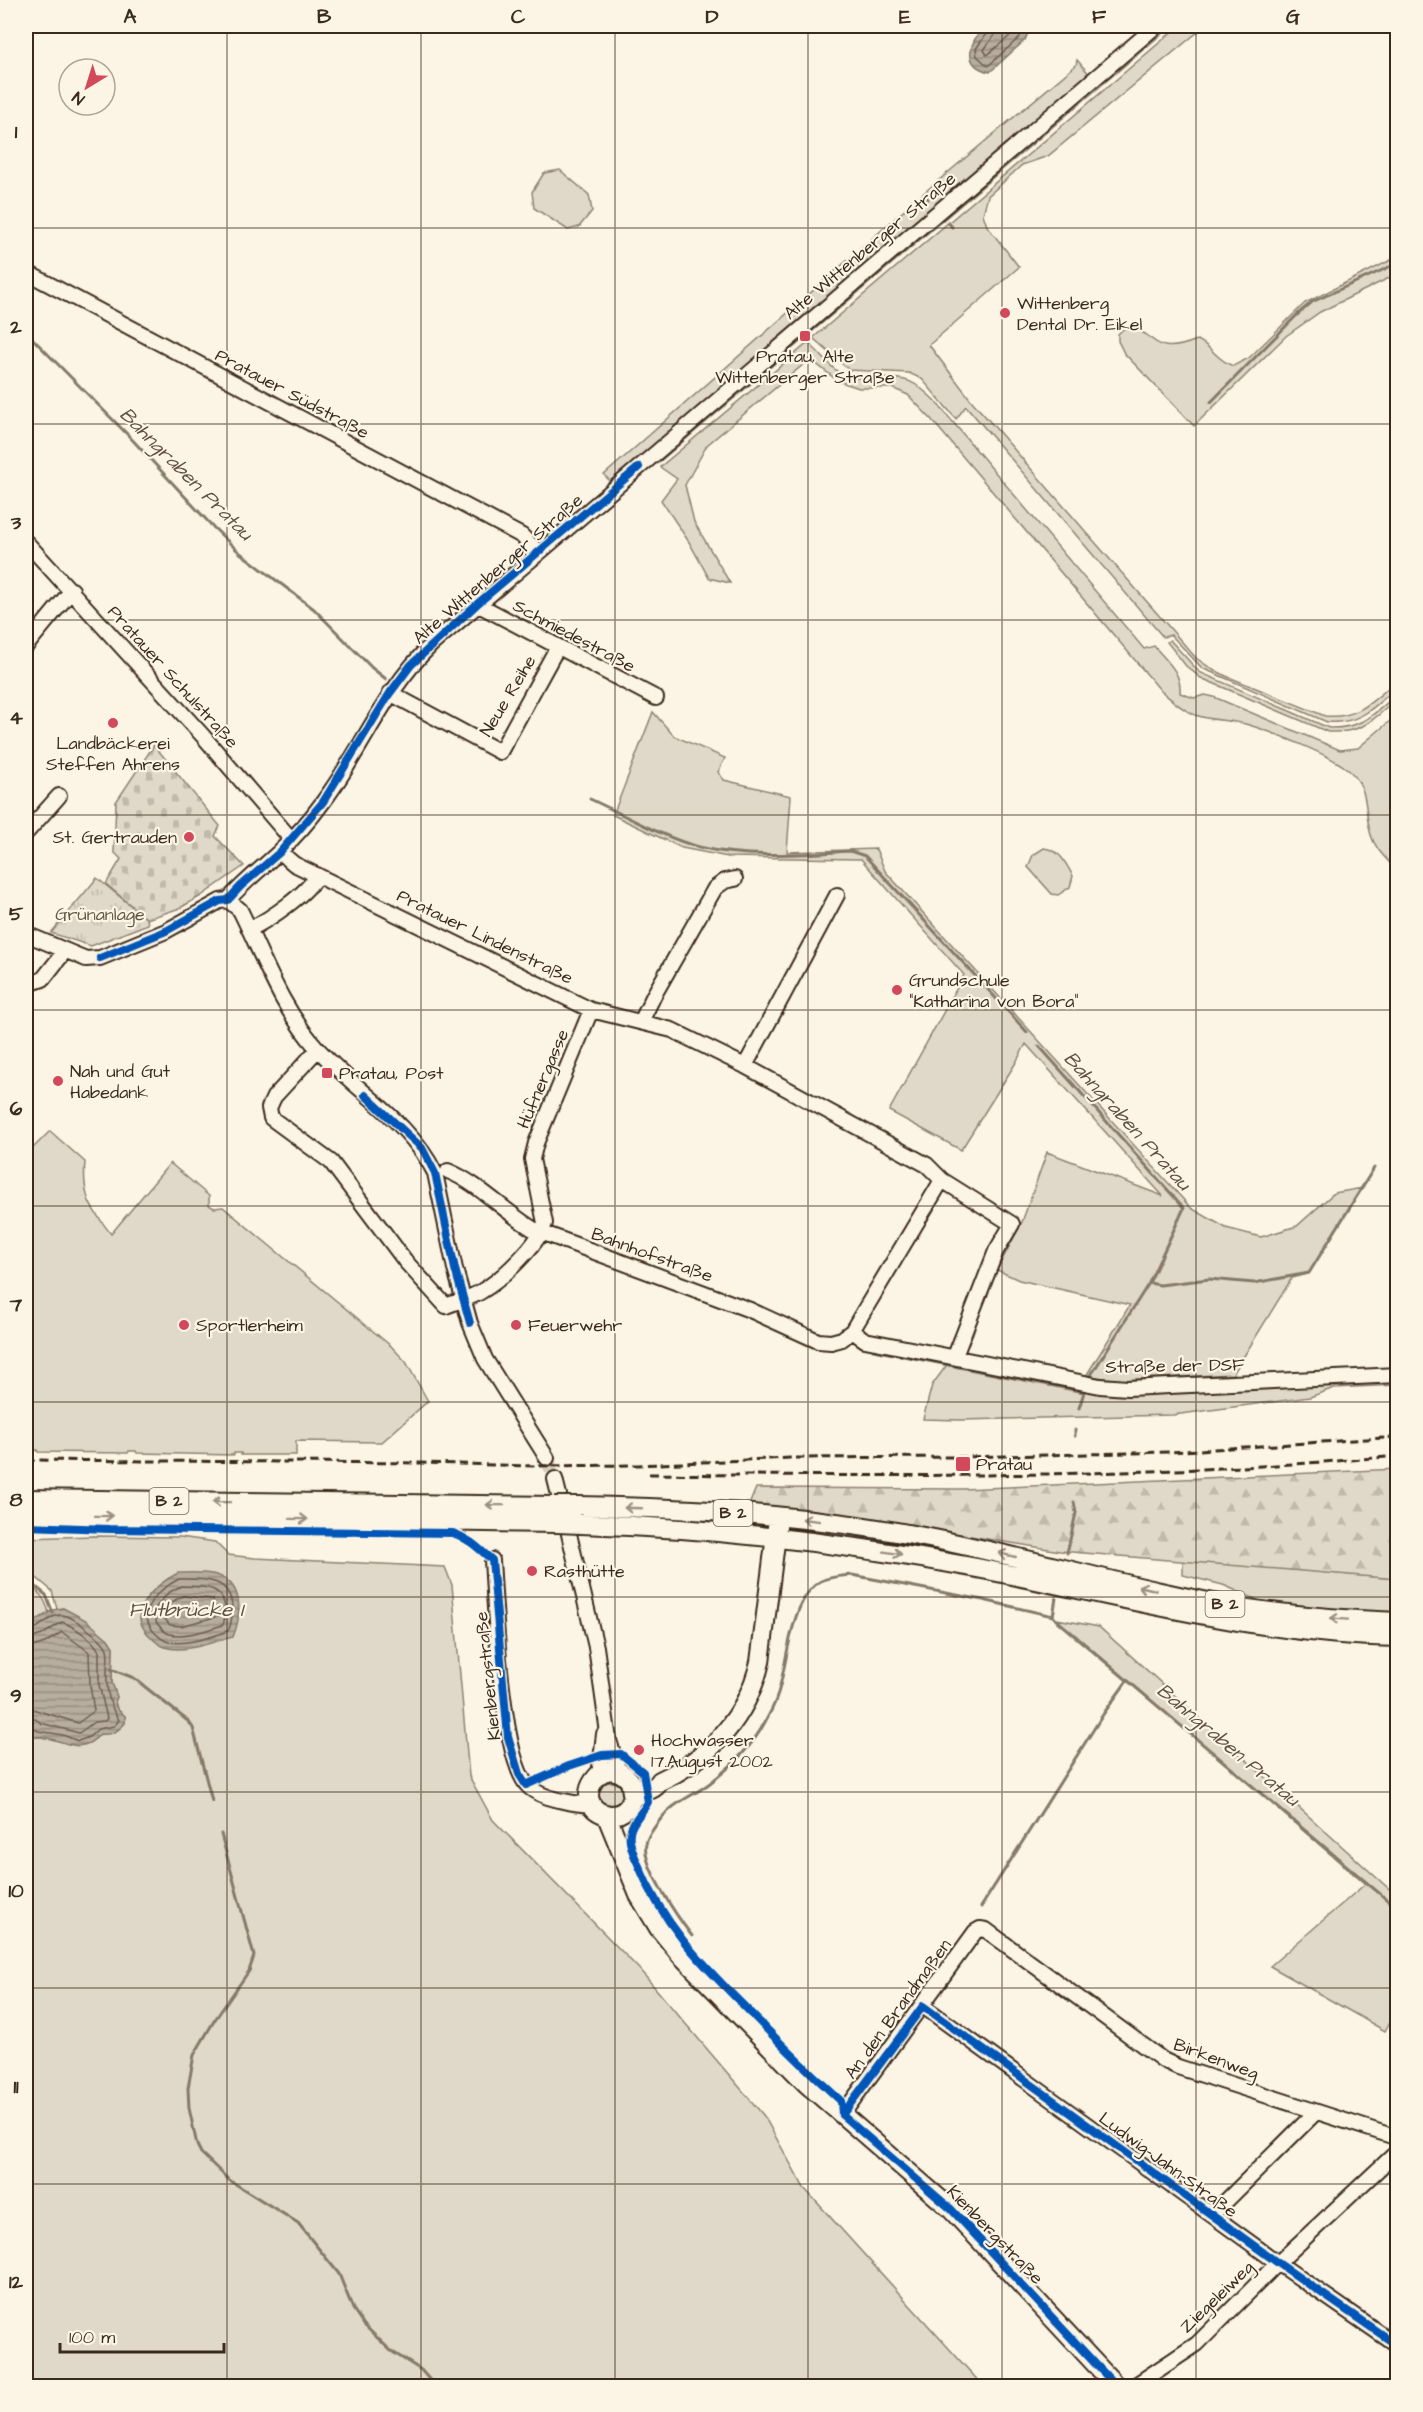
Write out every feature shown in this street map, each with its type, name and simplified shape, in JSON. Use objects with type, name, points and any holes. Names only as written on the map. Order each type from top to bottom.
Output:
[{"type":"main road","name":"B 2","points":[[26,1515],[36,1505],[566,1515],[688,1510],[778,1516],[926,1538],[1183,1596],[1247,1608],[1336,1619],[1398,1622]]},
{"type":"main road","name":"B 2","points":[[566,1515],[776,1537],[928,1559],[1243,1623],[1329,1634],[1398,1637]]},
{"type":"main road","name":"Kienbergstraße","points":[[778,1516],[760,1662],[749,1696],[732,1725],[712,1747],[689,1766],[660,1781],[654,1779],[627,1784],[609,1771],[602,1799],[624,1857],[639,1895],[681,1955],[792,2070],[951,2209],[1116,2386]]},
{"type":"main road","points":[[602,1799],[628,1807],[627,1784]]},
{"type":"street","name":"Alte Wittenberger Straße","points":[[26,934],[86,958],[100,958],[166,931],[220,901],[228,900],[280,852],[323,802],[390,693],[411,665],[477,604],[1156,26]]},
{"type":"street","name":"Pratauer Südstraße","points":[[26,272],[522,536],[538,552]]},
{"type":"street","name":"Pratauer Schulstraße","points":[[26,542],[203,736],[291,839]]},
{"type":"street","points":[[26,646],[72,590]]},
{"type":"street","name":"Schmiedestraße","points":[[477,604],[656,698]]},
{"type":"street","name":"Neue Reihe","points":[[390,693],[500,752],[557,648]]},
{"type":"street","points":[[26,833],[59,795]]},
{"type":"street","name":"Pratauer Lindenstraße","points":[[280,852],[287,860],[591,1010],[672,1030],[745,1066],[927,1165],[942,1180],[1012,1224],[996,1251],[955,1356]]},
{"type":"street","points":[[250,929],[308,888],[317,875]]},
{"type":"street","points":[[641,1022],[715,888],[725,881],[735,879]]},
{"type":"street","points":[[745,1066],[837,895]]},
{"type":"street","points":[[228,900],[240,910],[301,1030],[422,1148],[435,1173],[470,1325],[485,1359],[547,1458]]},
{"type":"street","points":[[26,985],[43,979],[65,951]]},
{"type":"street","name":"Hüfnergasse","points":[[542,1233],[545,1223],[532,1159],[541,1126],[591,1010]]},
{"type":"street","points":[[318,1049],[274,1097],[269,1108],[271,1118],[331,1162],[406,1262],[446,1306],[490,1285],[533,1247],[542,1233]]},
{"type":"street","name":"Bahnhofstraße","points":[[448,1171],[460,1176],[511,1216],[542,1233],[750,1310],[818,1341],[831,1342],[842,1339],[852,1331]]},
{"type":"street","points":[[852,1331],[942,1180]]},
{"type":"street","name":"Straße der DSF","points":[[852,1331],[865,1340],[955,1356],[1073,1382],[1109,1387],[1398,1375]]},
{"type":"street","name":"Kienbergstraße","points":[[492,1560],[504,1702],[512,1754],[519,1774],[531,1789],[549,1798],[602,1799],[605,1717],[596,1647],[566,1515],[555,1479]]},
{"type":"street","name":"Kienbergstraße","points":[[605,1717],[627,1784]]},
{"type":"street","name":"An den Brandmaßen","points":[[842,2115],[975,1932],[980,1929],[986,1930]]},
{"type":"street","name":"Birkenweg","points":[[986,1930],[1163,2060],[1178,2067],[1398,2138]]},
{"type":"street","name":"Ludwig-Jahn-Straße","points":[[922,2006],[1278,2263],[1398,2346]]},
{"type":"street","points":[[1212,2215],[1316,2112]]},
{"type":"street","name":"Ziegeleiweg","points":[[1134,2386],[1197,2344],[1278,2263],[1398,2151]]},
{"type":"green space","points":[[1167,26],[1171,26],[658,463],[657,460]]},
{"type":"green space","points":[[1179,26],[1205,26],[1048,156],[1022,165],[988,196],[983,214],[987,226],[1019,267],[929,345],[971,400],[1196,658],[1226,676],[1325,716],[1347,714],[1365,707],[1397,680],[1397,687],[1381,701],[1358,718],[1349,721],[1327,722],[1202,668],[1171,635],[1163,637],[966,406],[956,419],[922,379],[909,373],[849,370],[813,338]]},
{"type":"green space","points":[[1077,60],[1090,75],[672,431],[610,481],[604,475],[926,191],[1076,65]]},
{"type":"green space","points":[[560,170],[589,195],[592,211],[579,227],[568,230],[534,208],[532,192],[544,173]]},
{"type":"green space","points":[[1397,257],[1397,274],[1320,312],[1286,336],[1194,426],[1124,353],[1118,341],[1118,334],[1124,328],[1135,329],[1155,342],[1169,347],[1197,340],[1233,366],[1249,358],[1305,303]]},
{"type":"green space","points":[[808,343],[835,370],[846,376],[906,380],[927,393],[1144,649],[1154,646],[1168,662],[1179,679],[1180,693],[1194,698],[1205,695],[1214,697],[1340,750],[1358,748],[1397,715],[1397,758],[1391,766],[1397,770],[1397,866],[1395,869],[1375,845],[1363,791],[1354,775],[1338,762],[1285,738],[1249,725],[1195,715],[1161,691],[931,419],[908,395],[892,388],[859,388],[838,381],[810,359],[707,445],[685,485],[694,522],[730,583],[709,578],[689,542],[661,500],[677,479],[660,467]]},
{"type":"green space","points":[[1170,640],[1199,672],[1329,728],[1340,728],[1359,723],[1374,714],[1397,694],[1397,699],[1359,728],[1328,732],[1201,678],[1186,666],[1167,642]]},
{"type":"green space","points":[[653,712],[674,736],[725,758],[718,772],[724,780],[791,796],[787,852],[876,849],[885,871],[1191,1208],[1226,1228],[1261,1237],[1297,1226],[1334,1193],[1363,1188],[1308,1274],[1292,1278],[1233,1374],[1124,1380],[1086,1376],[1130,1305],[1019,1280],[997,1270],[1022,1222],[1047,1152],[1163,1196],[1026,1044],[961,1150],[889,1111],[964,975],[861,859],[728,857],[682,848],[613,815]]},
{"type":"green space","points":[[154,745],[220,826],[215,836],[244,866],[180,908],[147,919],[106,884],[121,859],[114,852],[116,802]]},
{"type":"green space","points":[[1044,848],[1058,854],[1073,876],[1070,887],[1058,895],[1052,894],[1028,867],[1033,855]]},
{"type":"green space","name":"Grünanlage","points":[[97,878],[147,919],[148,924],[91,946],[51,933]]},
{"type":"green space","points":[[50,1131],[85,1162],[86,1193],[93,1209],[111,1234],[170,1163],[209,1196],[209,1205],[214,1208],[223,1207],[391,1346],[406,1362],[428,1401],[382,1442],[296,1441],[296,1455],[137,1453],[136,1451],[128,1453],[38,1452],[38,1450],[26,1452],[26,1148],[32,1149]]},
{"type":"green space","points":[[949,1362],[1070,1387],[1397,1379],[1397,1385],[1334,1388],[1310,1397],[1173,1415],[923,1419],[932,1385]]},
{"type":"green space","points":[[1397,1469],[1397,1579],[1060,1551],[868,1519],[749,1505],[756,1488],[963,1489]]},
{"type":"green space","points":[[180,1537],[215,1542],[228,1555],[255,1558],[445,1567],[452,1585],[469,1776],[493,1820],[639,1969],[764,2116],[804,2188],[983,2386],[26,2386],[26,1727],[36,1737],[77,1745],[92,1741],[100,1734],[108,1734],[117,1730],[125,1723],[125,1716],[117,1709],[115,1702],[117,1697],[112,1683],[113,1647],[108,1639],[63,1608],[57,1609],[52,1591],[26,1569],[26,1538]]},
{"type":"green space","points":[[1183,1560],[1397,1579],[1397,1614],[1377,1614],[1260,1601],[1223,1585],[1183,1575]]},
{"type":"green space","points":[[26,1583],[41,1595],[49,1613],[26,1627]]},
{"type":"green space","points":[[1057,1619],[1099,1627],[1397,1896],[1397,2009],[1385,2031],[1270,1966],[1365,1884]]},
{"type":"green space","points":[[611,1782],[620,1785],[623,1794],[620,1803],[611,1806],[602,1803],[599,1794],[602,1785]]},
{"type":"water","points":[[986,26],[1023,26],[1028,33],[1025,40],[990,72],[975,64],[971,52],[975,39]]},
{"type":"water","name":"Flutbrücke I","points":[[178,1573],[220,1576],[231,1584],[239,1606],[233,1637],[190,1648],[173,1649],[160,1645],[147,1633],[141,1624],[142,1606],[154,1590]]},
{"type":"water","name":"Flutbrücke I","points":[[63,1608],[86,1620],[108,1639],[113,1647],[112,1683],[117,1697],[115,1702],[117,1709],[125,1716],[125,1723],[117,1730],[108,1734],[100,1734],[85,1745],[77,1746],[36,1737],[26,1727],[26,1627],[53,1610]]},
{"type":"waterway","points":[[948,222],[952,227]]},
{"type":"waterway","points":[[1211,402],[1312,302],[1398,263]]},
{"type":"waterway","name":"Bahngraben Pratau","points":[[26,332],[127,434],[214,528],[239,552],[314,609],[372,668],[386,679]]},
{"type":"waterway","name":"Bahngraben Pratau","points":[[590,799],[658,832],[686,843],[718,851],[755,854],[850,851],[865,856],[1027,1032]]},
{"type":"waterway","name":"Bahngraben Pratau","points":[[1039,1046],[1184,1208],[1149,1283],[1091,1375]]},
{"type":"waterway","points":[[1149,1283],[1160,1285],[1209,1279],[1254,1283],[1309,1273],[1374,1168]]},
{"type":"waterway","points":[[873,1350],[1084,1392],[1079,1408]]},
{"type":"waterway","name":"Bahngraben Pratau","points":[[1075,1430],[1075,1436]]},
{"type":"waterway","name":"Bahngraben Pratau","points":[[1067,1553],[1076,1513],[1074,1502]]},
{"type":"waterway","points":[[692,1936],[670,1905],[655,1878],[646,1853],[647,1840],[667,1812],[726,1770],[748,1748],[760,1731],[776,1700],[796,1616],[811,1589],[825,1579],[852,1575],[1053,1616]]},
{"type":"waterway","points":[[26,1579],[46,1595],[53,1613]]},
{"type":"waterway","name":"Bahngraben Pratau","points":[[1056,1598],[1053,1616],[1057,1621],[1398,1909]]},
{"type":"waterway","points":[[111,1669],[134,1678],[189,1722],[193,1728],[212,1801]]},
{"type":"waterway","points":[[981,1907],[1104,1713],[1127,1681]]},
{"type":"waterway","points":[[221,1834],[254,1956],[249,1971],[214,2021],[194,2055],[188,2088],[189,2108],[197,2145],[201,2153],[229,2180],[298,2223],[339,2274],[353,2309],[364,2325],[391,2351],[421,2370],[435,2386]]},
{"type":"tunnel","points":[[547,1458],[555,1479]]},
{"type":"railway","points":[[26,1460],[535,1466],[638,1465],[790,1458],[1169,1452],[1398,1437]]},
{"type":"railway","points":[[649,1474],[836,1476],[1118,1472],[1211,1469],[1398,1456]]},
{"type":"cycle path","points":[[100,958],[166,931],[220,901],[228,900],[280,852],[323,802],[390,693],[411,665],[477,604],[639,467]]},
{"type":"cycle path","points":[[365,1095],[422,1148],[435,1173],[455,1269],[470,1323]]},
{"type":"cycle path","points":[[26,1526],[453,1533],[469,1541],[492,1560],[508,1737],[519,1774],[526,1785],[569,1766],[602,1755],[621,1754],[643,1772],[648,1802],[633,1825],[630,1841],[636,1860],[658,1905],[711,1973],[841,2101],[842,2115]]},
{"type":"cycle path","points":[[842,2115],[923,2006],[1278,2263],[1398,2346]]},
{"type":"cycle path","points":[[842,2115],[951,2209],[1116,2386]]},
{"type":"place","name":"Wittenberg Dental Dr. Eikel","points":[[1005,313]]},
{"type":"place","name":"Pratau, Alte Wittenberger Straße","points":[[805,336]]},
{"type":"place","name":"Landbäckerei Steffen Ahrens","points":[[113,723]]},
{"type":"place","name":"St. Gertrauden","points":[[189,837]]},
{"type":"place","name":"Grundschule \"Katharina von Bora\"","points":[[897,990]]},
{"type":"place","name":"Pratau, Post","points":[[327,1073]]},
{"type":"place","name":"Nah und Gut Habedank","points":[[58,1081]]},
{"type":"place","name":"Sportlerheim","points":[[184,1325]]},
{"type":"place","name":"Feuerwehr","points":[[516,1325]]},
{"type":"place","name":"Pratau","points":[[963,1464]]},
{"type":"place","name":"Rasthütte","points":[[532,1571]]},
{"type":"place","name":"Hochwasser 17.August 2002","points":[[639,1750]]}]
